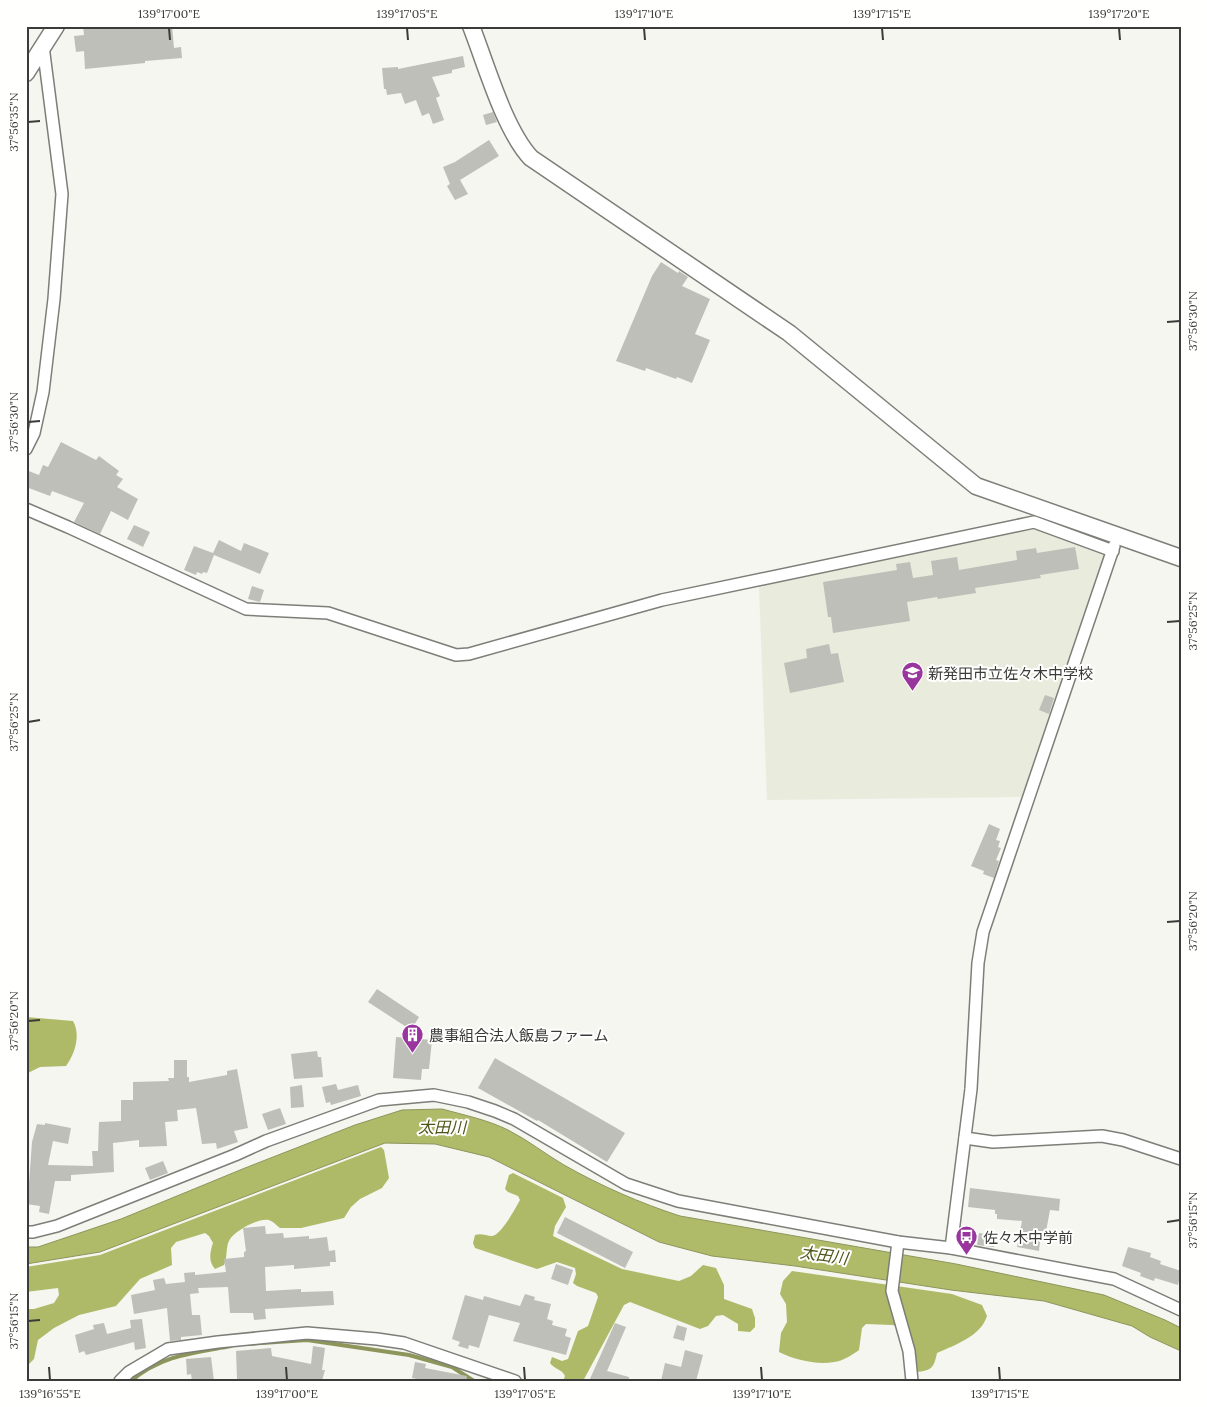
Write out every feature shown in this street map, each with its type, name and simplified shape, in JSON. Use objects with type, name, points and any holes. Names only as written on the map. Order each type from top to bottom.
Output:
[{"type":"street","points":[[26,73],[56,26]]},
{"type":"street","points":[[471,26],[501,104],[523,149],[531,158],[789,333],[976,486],[1181,558]]},
{"type":"street","points":[[26,450],[34,433],[43,392],[54,299],[62,194],[43,46]]},
{"type":"street","points":[[26,509],[246,609],[328,613],[456,655],[469,654],[662,600],[1034,522],[1113,551]]},
{"type":"street","points":[[950,1248],[971,1089],[978,963],[983,932],[1113,551],[1116,534]]},
{"type":"street","points":[[26,1232],[57,1226],[266,1141],[379,1100],[434,1095],[468,1102],[501,1113],[626,1184],[655,1195],[898,1246],[950,1248],[1114,1279],[1181,1310]]},
{"type":"street","points":[[965,1138],[993,1142],[1102,1136],[1123,1140],[1181,1159]]},
{"type":"street","points":[[898,1246],[892,1291],[909,1351],[912,1381]]},
{"type":"street","points":[[120,1381],[129,1372],[168,1349],[307,1333],[404,1343],[515,1381]]},
{"type":"shaded area","name":"新発田市立佐々木中学校","points":[[1031,527],[1107,556],[1024,797],[767,800],[759,587]]},
{"type":"shaded area","points":[[26,1017],[73,1021],[77,1038],[72,1056],[66,1066],[40,1067],[26,1074]]},
{"type":"shaded area","points":[[381,1147],[384,1150],[389,1178],[382,1188],[360,1199],[351,1207],[344,1218],[301,1228],[280,1228],[267,1220],[255,1222],[243,1228],[230,1239],[224,1265],[215,1269],[210,1260],[213,1243],[205,1233],[176,1242],[171,1248],[172,1265],[140,1279],[116,1306],[79,1315],[54,1328],[38,1340],[34,1359],[29,1364],[26,1362],[26,1309],[34,1309],[54,1303],[59,1295],[58,1288],[26,1292],[26,1267],[100,1255]]},
{"type":"shaded area","points":[[513,1173],[563,1198],[566,1207],[555,1226],[553,1236],[622,1269],[679,1281],[691,1276],[703,1265],[716,1268],[724,1285],[724,1299],[752,1309],[755,1327],[750,1332],[738,1331],[738,1324],[723,1315],[716,1316],[708,1326],[700,1329],[630,1302],[624,1305],[583,1381],[563,1381],[564,1374],[550,1363],[552,1357],[562,1361],[568,1359],[578,1331],[588,1326],[598,1297],[596,1293],[573,1283],[576,1274],[575,1268],[557,1262],[537,1269],[475,1248],[473,1243],[475,1235],[496,1235],[515,1209],[520,1200],[518,1196],[505,1189],[509,1175]]},
{"type":"shaded area","points":[[792,1271],[952,1294],[982,1305],[987,1316],[984,1323],[973,1334],[937,1353],[935,1362],[926,1371],[916,1372],[914,1369],[913,1343],[906,1327],[892,1325],[866,1324],[862,1328],[859,1350],[844,1359],[827,1363],[806,1361],[779,1352],[781,1333],[787,1322],[786,1304],[780,1294],[783,1281]]},
{"type":"water","name":"太田川","points":[[442,1109],[500,1126],[523,1138],[564,1165],[606,1187],[650,1206],[680,1216],[956,1264],[1104,1295],[1181,1328],[1181,1351],[1150,1337],[1132,1326],[1044,1301],[951,1290],[795,1266],[712,1256],[659,1242],[489,1157],[435,1144],[385,1143],[100,1252],[26,1264],[26,1247],[38,1247],[121,1219],[355,1125],[402,1110]]},
{"type":"building","points":[[83,26],[172,26],[174,48],[181,47],[182,58],[85,69],[84,51],[76,52],[74,36],[84,35]]},
{"type":"building","points":[[463,56],[465,67],[452,70],[452,73],[432,77],[440,96],[436,98],[444,120],[433,124],[429,113],[422,116],[416,100],[405,104],[401,93],[387,95],[386,89],[384,89],[382,68],[398,67],[398,69]]},
{"type":"building","points":[[493,112],[497,122],[486,125],[483,115]]},
{"type":"building","points":[[489,140],[499,156],[460,180],[468,194],[455,200],[447,186],[450,184],[443,167],[455,162]]},
{"type":"building","points":[[661,262],[688,277],[682,286],[710,299],[695,334],[710,340],[692,383],[646,368],[645,371],[616,361],[652,276]]},
{"type":"building","points":[[61,442],[96,460],[99,456],[119,471],[116,475],[123,479],[117,487],[138,499],[128,520],[111,511],[100,534],[74,522],[84,503],[52,491],[50,496],[26,487],[26,470],[39,475],[43,465],[48,467]]},
{"type":"building","points":[[134,525],[150,532],[143,547],[127,539]]},
{"type":"building","points":[[219,540],[241,551],[244,543],[269,553],[260,574],[214,555],[207,573],[197,572],[196,575],[184,570],[194,546],[213,553]]},
{"type":"building","points":[[1075,547],[1079,569],[1040,575],[1041,578],[975,588],[976,593],[907,602],[910,621],[833,633],[831,617],[828,617],[823,582],[897,570],[896,564],[910,562],[913,578],[933,575],[931,561],[957,557],[959,570],[1017,560],[1016,551],[1036,548],[1037,553]]},
{"type":"building","points":[[252,586],[264,590],[260,602],[248,599]]},
{"type":"building","points":[[829,644],[831,654],[838,653],[844,682],[790,693],[784,663],[807,658],[806,649]]},
{"type":"building","points":[[1045,695],[1054,698],[1049,714],[1039,710]]},
{"type":"building","points":[[989,824],[1000,829],[996,840],[1000,841],[998,847],[1001,848],[996,860],[999,861],[994,878],[983,874],[984,871],[971,866]]},
{"type":"building","points":[[377,989],[419,1017],[411,1030],[368,1002]]},
{"type":"building","name":"農事組合法人飯島ファーム","points":[[396,1037],[432,1040],[429,1069],[422,1069],[421,1080],[393,1078]]},
{"type":"building","points":[[317,1051],[318,1057],[321,1057],[323,1077],[294,1079],[291,1054]]},
{"type":"building","points":[[495,1058],[625,1133],[607,1162],[538,1120],[478,1088]]},
{"type":"building","points":[[174,1060],[187,1060],[187,1077],[189,1077],[189,1082],[227,1075],[227,1071],[237,1069],[248,1128],[234,1131],[238,1142],[217,1149],[216,1143],[202,1144],[196,1108],[177,1110],[178,1121],[165,1122],[167,1146],[139,1147],[139,1140],[113,1143],[114,1172],[71,1175],[71,1181],[55,1181],[49,1214],[39,1212],[40,1206],[26,1204],[26,1182],[29,1183],[32,1142],[37,1124],[45,1125],[45,1123],[71,1128],[68,1144],[53,1141],[48,1165],[93,1166],[92,1151],[98,1151],[99,1122],[121,1121],[121,1100],[133,1100],[133,1082],[169,1081],[168,1078],[174,1078]]},
{"type":"building","points":[[336,1084],[338,1090],[358,1085],[361,1096],[331,1105],[330,1102],[326,1103],[322,1087]]},
{"type":"building","points":[[302,1085],[304,1107],[291,1108],[290,1087]]},
{"type":"building","points":[[280,1108],[286,1124],[268,1130],[262,1114]]},
{"type":"building","points":[[163,1161],[168,1173],[150,1180],[145,1168]]},
{"type":"building","points":[[970,1188],[1060,1199],[1059,1211],[1050,1210],[1044,1242],[1040,1242],[1039,1251],[1017,1247],[1022,1221],[997,1219],[995,1210],[968,1207]]},
{"type":"building","points":[[565,1217],[633,1252],[625,1268],[557,1233]]},
{"type":"building","points":[[265,1226],[266,1234],[283,1233],[284,1238],[309,1236],[309,1239],[327,1237],[329,1251],[335,1250],[336,1262],[330,1262],[330,1266],[294,1269],[294,1265],[265,1267],[266,1291],[301,1289],[301,1292],[333,1291],[334,1305],[265,1309],[266,1319],[254,1320],[253,1313],[230,1313],[228,1287],[198,1288],[199,1293],[190,1294],[192,1315],[200,1315],[202,1335],[181,1337],[181,1340],[170,1341],[167,1308],[134,1314],[131,1295],[155,1290],[153,1280],[164,1278],[166,1284],[185,1282],[184,1273],[195,1272],[195,1275],[226,1272],[224,1259],[244,1257],[244,1252],[246,1251],[243,1228]]},
{"type":"building","points":[[979,1233],[996,1236],[994,1247],[977,1245]]},
{"type":"building","points":[[1128,1247],[1151,1253],[1150,1257],[1161,1261],[1160,1264],[1181,1271],[1178,1285],[1155,1278],[1154,1281],[1140,1276],[1141,1273],[1122,1266]]},
{"type":"building","points":[[556,1264],[573,1270],[568,1285],[551,1279]]},
{"type":"building","points":[[525,1294],[535,1297],[534,1300],[551,1304],[547,1319],[553,1321],[552,1325],[567,1329],[565,1336],[571,1338],[566,1355],[513,1341],[520,1323],[489,1315],[479,1348],[469,1345],[468,1349],[458,1346],[460,1342],[452,1339],[465,1295],[483,1300],[484,1296],[520,1306]]},
{"type":"building","points":[[142,1319],[146,1348],[135,1350],[134,1342],[86,1355],[84,1351],[79,1353],[75,1335],[94,1329],[93,1325],[104,1323],[107,1334],[131,1328],[130,1320]]},
{"type":"building","points":[[615,1323],[626,1327],[607,1371],[629,1377],[629,1381],[589,1381]]},
{"type":"building","points":[[677,1325],[687,1328],[684,1341],[673,1338]]},
{"type":"building","points":[[313,1346],[325,1348],[322,1370],[325,1370],[322,1381],[242,1381],[237,1379],[236,1351],[271,1348],[272,1356],[311,1364]]},
{"type":"building","points":[[685,1350],[703,1355],[696,1381],[661,1381],[665,1363],[681,1367]]},
{"type":"building","points":[[211,1357],[214,1381],[192,1381],[191,1374],[187,1375],[186,1359]]},
{"type":"building","points":[[415,1362],[426,1364],[425,1368],[467,1376],[466,1381],[427,1381],[412,1378]]},
{"type":"waterway","points":[[248,1344],[307,1340],[409,1355],[452,1367],[474,1381]]},
{"type":"waterway","points":[[131,1381],[143,1372],[166,1360],[191,1353],[231,1346]]},
{"type":"place","name":"新発田市立佐々木中学校","points":[[912,692]]},
{"type":"place","name":"農事組合法人飯島ファーム","points":[[413,1054]]},
{"type":"place","name":"佐々木中学前","points":[[967,1256]]}]
